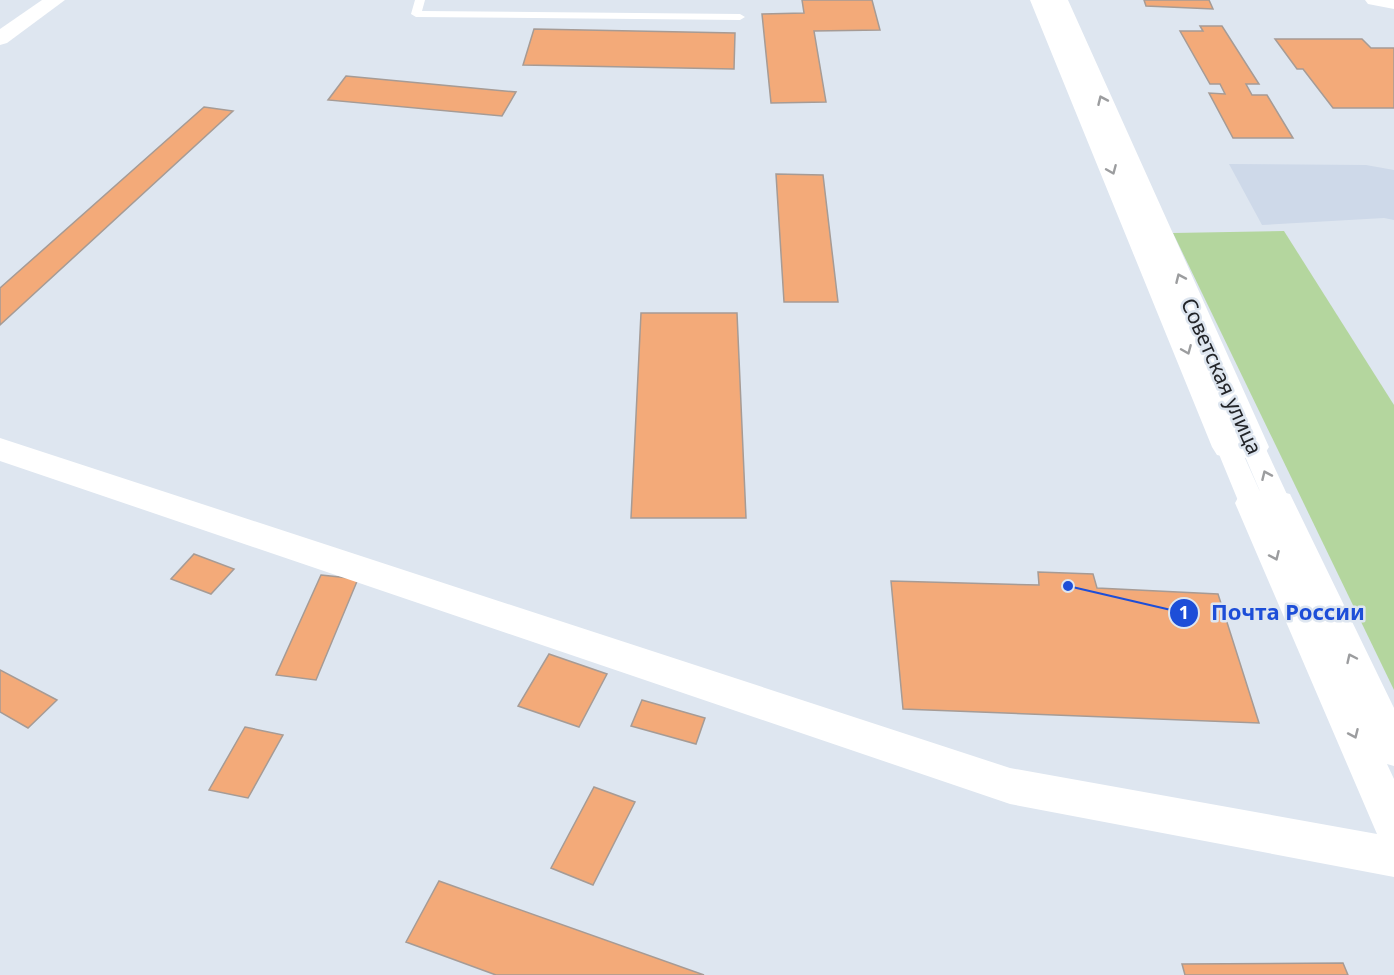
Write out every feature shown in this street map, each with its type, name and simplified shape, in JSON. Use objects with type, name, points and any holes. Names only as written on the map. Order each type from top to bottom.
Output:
[{"type":"street","points":[[0,39],[55,0]]},
{"type":"street","points":[[1040,0],[1240,447]]},
{"type":"street","name":"Советская улица","points":[[1058,0],[1240,447],[1265,503],[1394,749]]},
{"type":"street","points":[[1375,0],[1394,3]]},
{"type":"street","points":[[0,449],[1010,786],[1394,857]]},
{"type":"street","points":[[1265,503],[1394,825]]},
{"type":"lane","points":[[420,0],[416,14],[740,17]]},
{"type":"shaded area","points":[[1229,164],[1366,165],[1394,170],[1394,220],[1384,218],[1262,225]]},
{"type":"green space","points":[[1284,231],[1394,405],[1394,690],[1173,233]]},
{"type":"building","points":[[802,0],[872,0],[880,30],[814,31],[826,102],[771,103],[762,14],[804,13]]},
{"type":"building","points":[[1144,0],[1209,0],[1213,9],[1146,6]]},
{"type":"building","points":[[1200,26],[1222,26],[1259,84],[1246,84],[1252,95],[1267,95],[1293,138],[1233,138],[1209,93],[1225,94],[1220,84],[1210,84],[1180,31],[1203,31]]},
{"type":"building","points":[[534,29],[735,33],[734,69],[523,65]]},
{"type":"building","points":[[1275,39],[1362,39],[1371,48],[1394,48],[1394,108],[1333,108],[1303,69],[1297,69]]},
{"type":"building","points":[[346,76],[516,92],[502,116],[328,100]]},
{"type":"building","points":[[204,107],[233,111],[0,325],[0,288]]},
{"type":"building","points":[[776,174],[823,175],[838,302],[784,302]]},
{"type":"building","points":[[641,313],[737,313],[746,518],[631,518]]},
{"type":"building","points":[[194,554],[234,569],[211,594],[171,579]]},
{"type":"building","points":[[1038,572],[1093,574],[1097,588],[1218,594],[1259,723],[903,709],[891,581],[1039,585]]},
{"type":"building","points":[[321,575],[358,579],[316,680],[276,675]]},
{"type":"building","points":[[549,654],[607,674],[579,727],[518,706]]},
{"type":"building","points":[[0,670],[57,700],[28,728],[0,712]]},
{"type":"building","points":[[642,700],[705,718],[696,744],[631,726]]},
{"type":"building","points":[[245,727],[283,735],[248,798],[209,790]]},
{"type":"building","points":[[594,787],[635,802],[593,885],[551,868]]},
{"type":"building","points":[[439,881],[704,975],[496,975],[406,942]]},
{"type":"building","points":[[1343,963],[1348,975],[1185,975],[1182,964]]},
{"type":"place","name":"Почта России","points":[[1068,586]]}]
